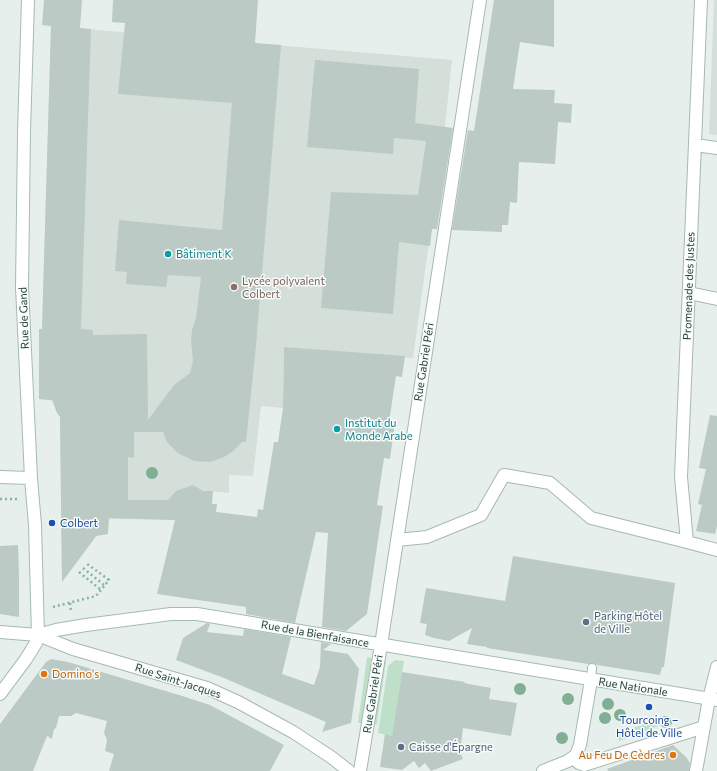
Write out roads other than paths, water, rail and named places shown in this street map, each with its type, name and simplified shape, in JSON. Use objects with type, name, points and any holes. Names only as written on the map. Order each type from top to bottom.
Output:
[{"type":"street","name":"Rue de Gand","points":[[28,0],[24,116],[22,255],[31,478],[35,525],[38,635]]},
{"type":"street","name":"Rue Gabriel Péri","points":[[360,771],[381,645],[480,0]]},
{"type":"street","name":"Promenade des Justes","points":[[687,542],[681,477],[701,0]]},
{"type":"street","points":[[695,146],[717,148]]},
{"type":"street","points":[[688,292],[717,300]]},
{"type":"street","points":[[397,540],[427,537],[481,515],[504,475],[550,483],[591,518],[717,550]]},
{"type":"street","points":[[0,477],[31,478]]},
{"type":"street","name":"Rue de la Bienfaisance","points":[[38,635],[74,627],[185,614],[213,616],[381,645],[592,674]]},
{"type":"street","points":[[0,632],[38,635],[36,643],[26,659],[0,694]]},
{"type":"street","name":"Rue Saint-Jacques","points":[[38,635],[73,649],[206,688],[238,702],[294,732],[349,771]]},
{"type":"street","points":[[696,771],[704,727],[713,700],[717,667]]},
{"type":"street","name":"Rue Nationale","points":[[573,758],[576,755],[580,745],[592,674],[713,700]]},
{"type":"street","points":[[543,771],[573,758],[584,765],[704,727]]},
{"type":"place","name":"Bâtiment K","points":[[168,254]]},
{"type":"place","name":"Lycée polyvalent Colbert","points":[[234,287]]},
{"type":"place","name":"Institut du Monde Arabe","points":[[337,429]]},
{"type":"place","name":"Colbert","points":[[52,523]]},
{"type":"place","name":"Parking Hôtel de Ville","points":[[586,622]]},
{"type":"place","name":"Domino's","points":[[44,674]]},
{"type":"place","name":"Tourcoing – Hôtel de Ville","points":[[649,707]]},
{"type":"place","name":"Caisse d'Épargne","points":[[401,747]]},
{"type":"place","name":"Au Feu De Cèdres","points":[[673,755]]}]
